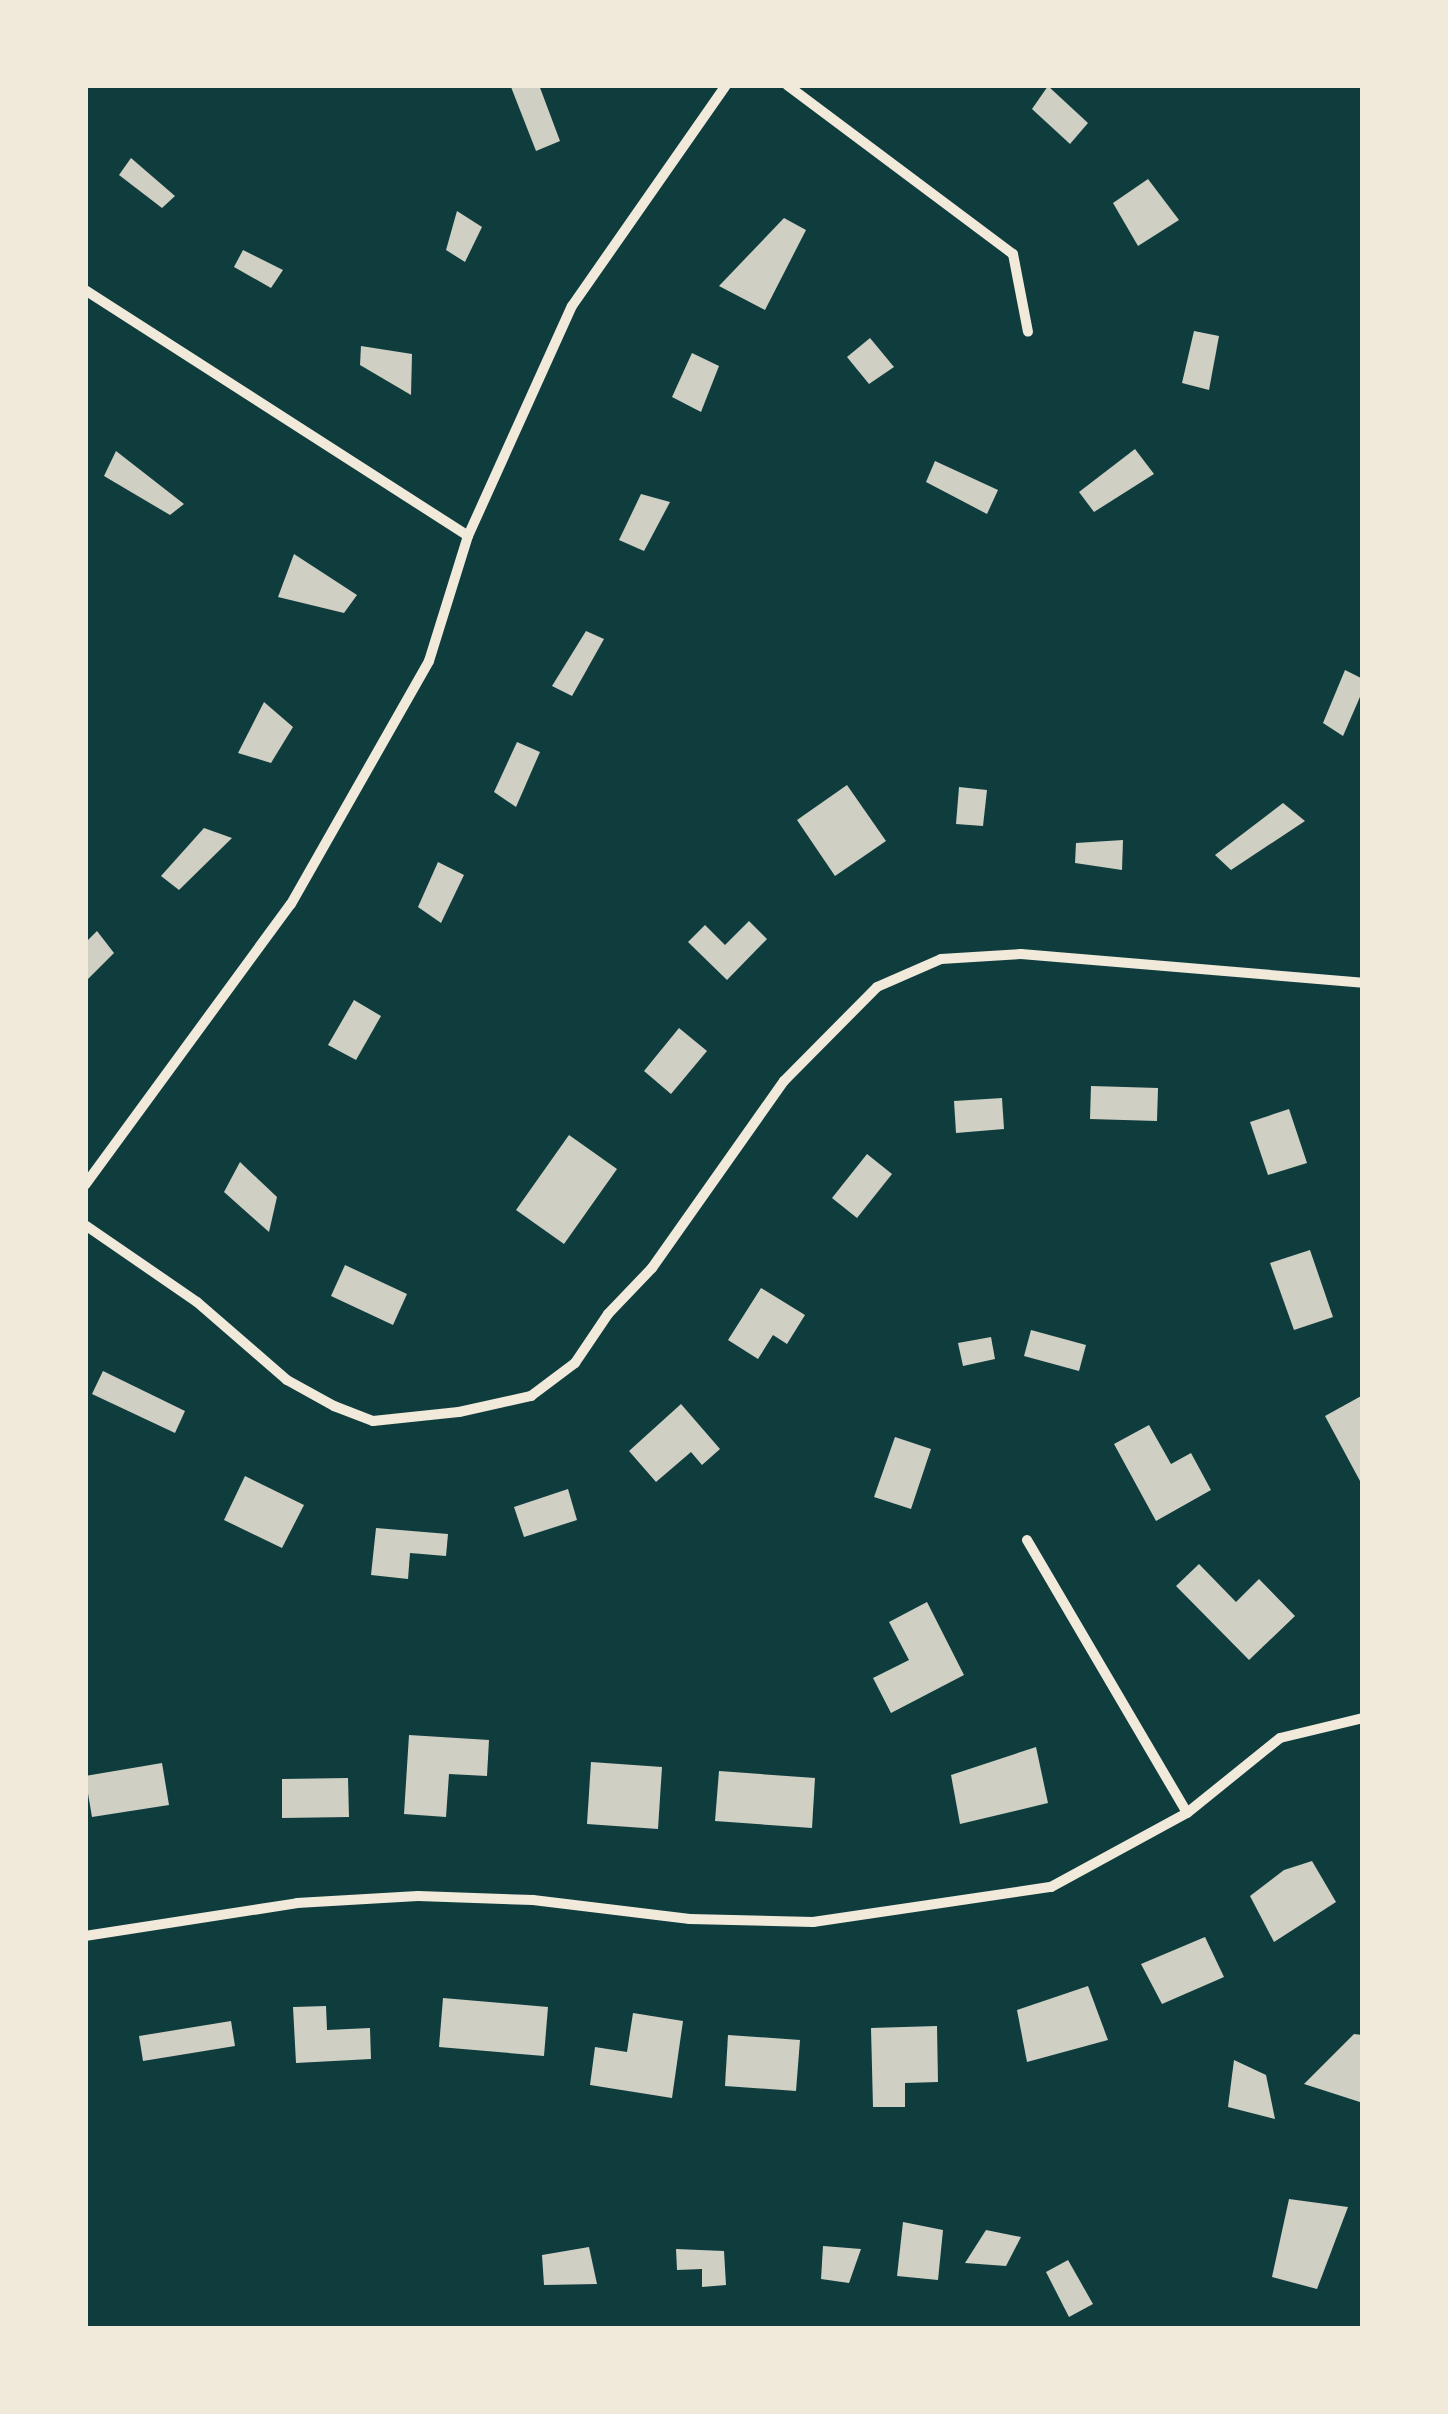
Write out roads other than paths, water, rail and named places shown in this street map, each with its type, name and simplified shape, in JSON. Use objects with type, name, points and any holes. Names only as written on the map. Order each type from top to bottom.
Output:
[{"type":"street","points":[[85,1185],[291,904],[428,661],[468,536],[572,306],[726,85]]},
{"type":"street","points":[[787,85],[1014,254],[1028,332]]},
{"type":"street","points":[[85,291],[468,536]]},
{"type":"street","points":[[85,1225],[197,1302],[286,1380],[334,1406],[373,1422],[458,1412],[532,1396],[575,1363],[608,1314],[652,1268],[784,1082],[877,987],[941,960],[1021,954],[1363,983]]},
{"type":"street","points":[[1027,1540],[1187,1814]]},
{"type":"street","points":[[85,1936],[297,1902],[418,1896],[813,1922],[1051,1887],[1187,1814],[1280,1738],[1363,1718]]}]
